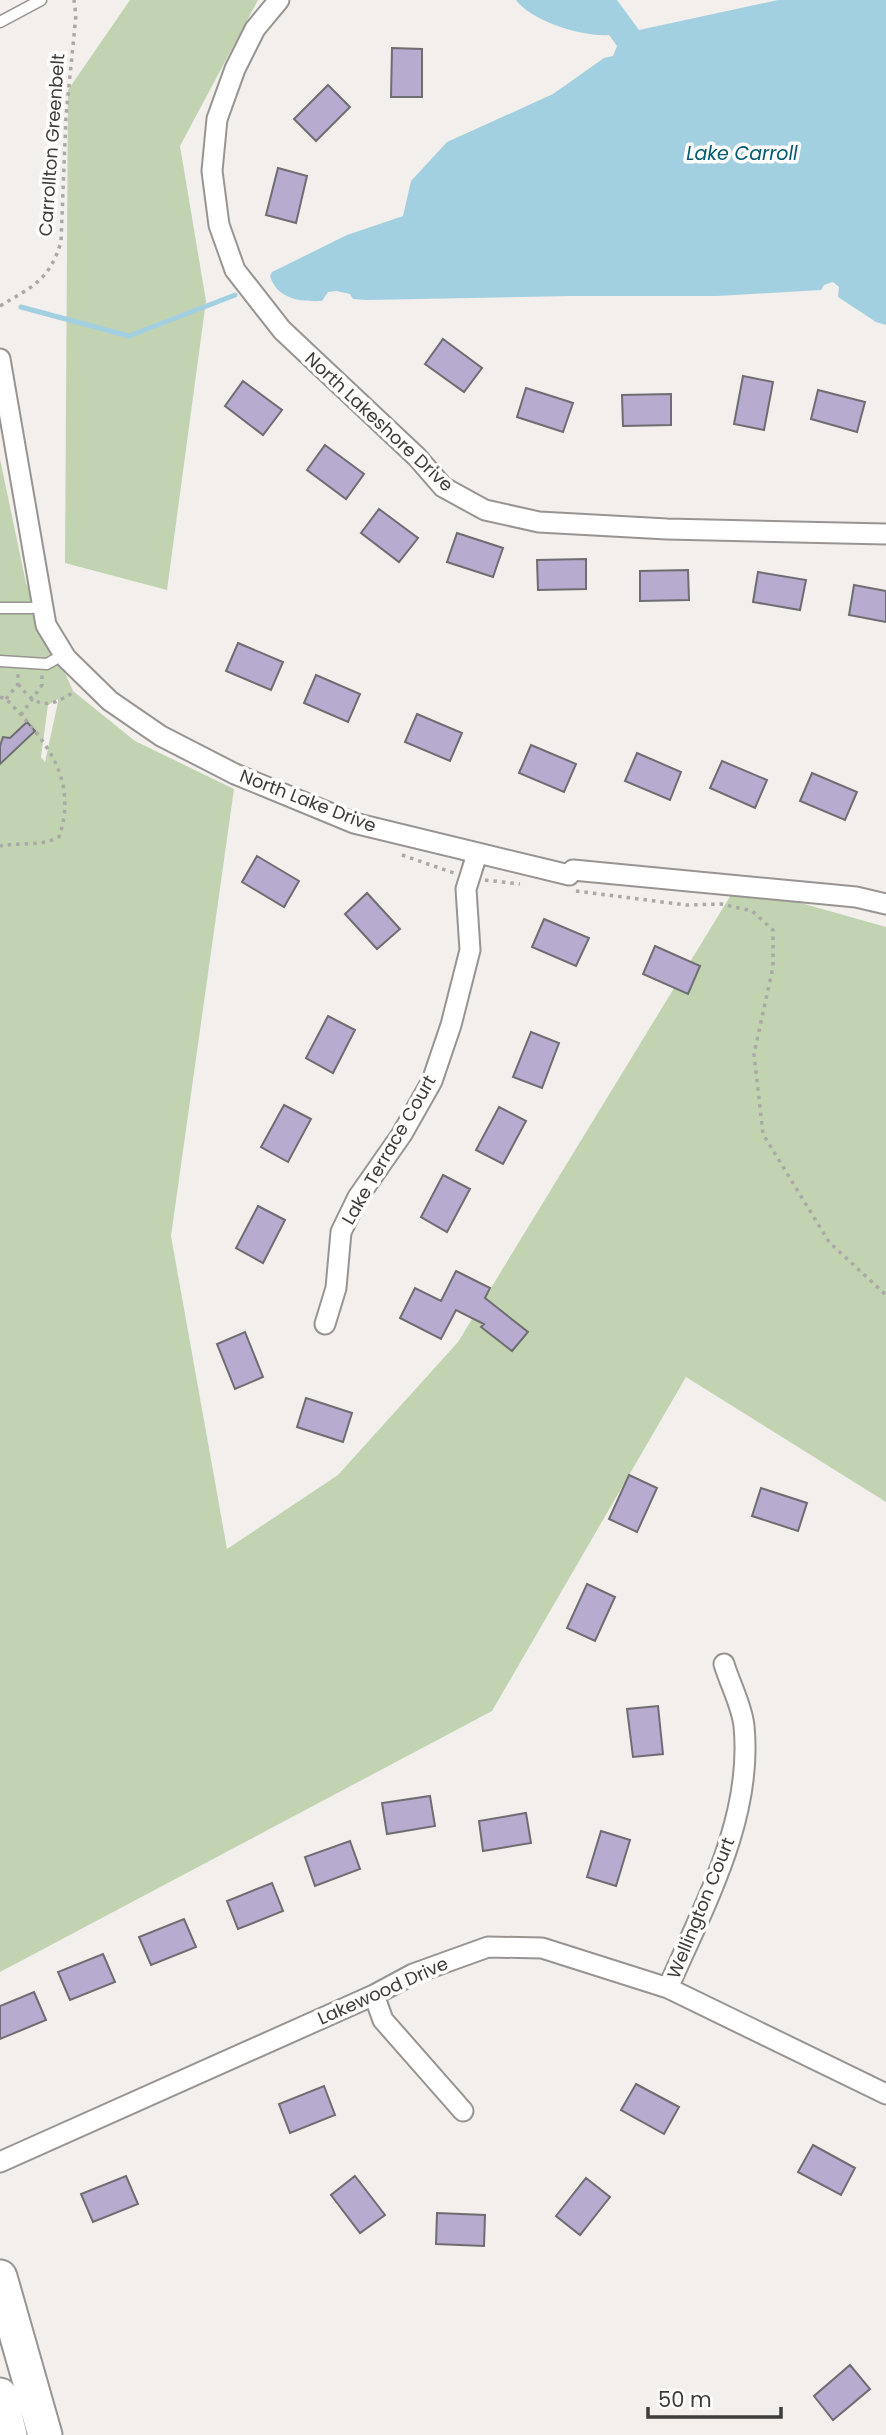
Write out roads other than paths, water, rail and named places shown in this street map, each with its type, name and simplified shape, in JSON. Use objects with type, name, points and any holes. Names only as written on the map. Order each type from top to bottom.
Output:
[{"type":"highway","points":[[0,2277],[46,2435]]},
{"type":"highway","points":[[0,2395],[10,2435]]},
{"type":"street","name":"North Lakeshore Drive","points":[[279,0],[255,29],[235,69],[217,119],[212,171],[219,225],[235,270],[282,330],[417,457],[443,487],[485,510],[538,522],[667,529],[886,534]]},
{"type":"street","name":"North Lake Drive","points":[[0,359],[47,625],[64,654],[110,701],[161,736],[235,774],[354,823],[477,854],[569,875],[573,870],[737,885],[856,897],[886,904]]},
{"type":"street","name":"Lake Terrace Court","points":[[325,1324],[336,1288],[341,1232],[358,1197],[402,1134],[432,1081],[451,1025],[470,950],[466,889],[477,854]]},
{"type":"street","name":"Wellington Court","points":[[668,1988],[731,1840],[744,1779],[744,1724],[724,1664]]},
{"type":"street","name":"Lakewood Drive","points":[[1,2163],[374,1995],[413,1974],[488,1947],[542,1948],[668,1988],[886,2094]]},
{"type":"street","points":[[374,1995],[383,2020],[463,2111]]},
{"type":"lane","points":[[0,23],[41,0]]},
{"type":"lane","points":[[0,608],[43,606]]},
{"type":"lane","points":[[0,661],[47,664],[64,654]]},
{"type":"water","name":"Lake Carroll","points":[[516,0],[617,0],[639,30],[778,0],[886,0],[886,325],[876,322],[838,297],[839,287],[833,282],[824,285],[821,290],[717,296],[367,300],[353,299],[350,294],[336,291],[328,292],[322,301],[314,301],[290,298],[278,290],[270,276],[272,272],[347,235],[403,216],[411,181],[447,142],[553,94],[604,58],[613,56],[617,46],[609,35],[585,33],[558,26],[533,15]]},
{"type":"waterway","points":[[21,307],[129,336],[235,295]]}]
